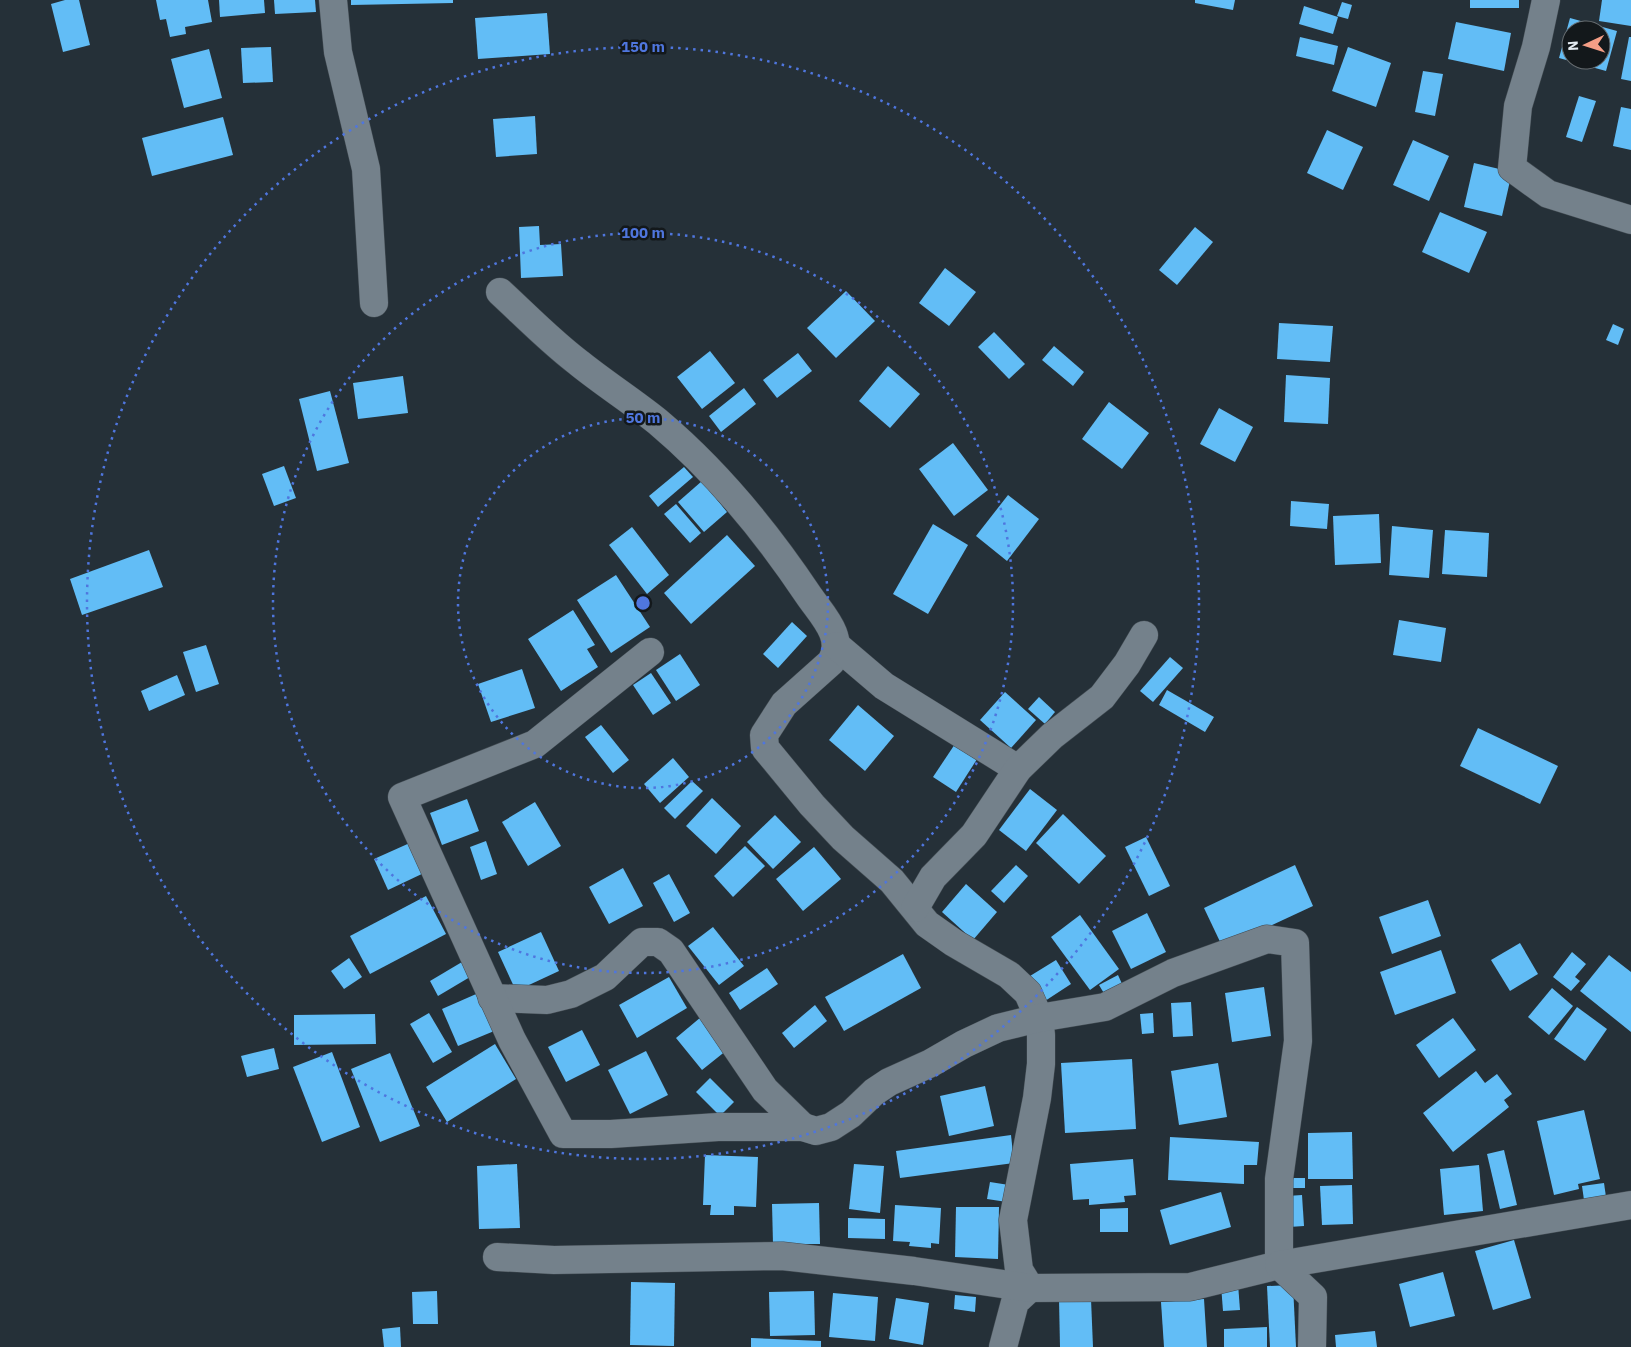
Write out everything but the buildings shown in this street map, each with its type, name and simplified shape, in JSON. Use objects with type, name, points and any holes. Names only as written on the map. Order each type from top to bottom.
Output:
[{"type":"street","points":[[333,0],[338,52],[366,169],[374,303]]},
{"type":"street","points":[[1546,0],[1536,47],[1518,106],[1512,168],[1548,194],[1631,220]]},
{"type":"street","points":[[500,292],[577,362],[658,423],[724,485],[748,514],[802,586],[834,633],[837,646],[836,655],[831,662],[784,704],[764,735],[765,748],[843,838],[892,880],[927,924],[1009,975],[1028,993],[1039,1018],[1041,1064],[1038,1090],[1013,1220],[1020,1270],[1030,1288]]},
{"type":"street","points":[[914,908],[933,877],[974,835],[1018,769],[1052,736],[1102,697],[1127,664],[1144,635]]},
{"type":"street","points":[[837,646],[884,686],[1018,769]]},
{"type":"street","points":[[650,652],[536,744],[402,797],[512,1040],[563,1134],[611,1134],[718,1127],[802,1128],[816,1131],[831,1127],[851,1114],[874,1092],[889,1082],[931,1063],[964,1044],[998,1028],[1039,1018],[1105,1007],[1173,973],[1267,939],[1295,942],[1298,1041],[1279,1179],[1279,1265],[1313,1297],[1312,1347]]},
{"type":"street","points":[[492,998],[547,1000],[571,994],[605,977],[642,942],[658,942],[671,951],[765,1090],[802,1128]]},
{"type":"street","points":[[497,1257],[554,1260],[782,1256],[914,1271],[1030,1288],[1190,1287],[1279,1265],[1631,1205]]},
{"type":"street","points":[[1003,1347],[1015,1302],[1030,1288]]}]
